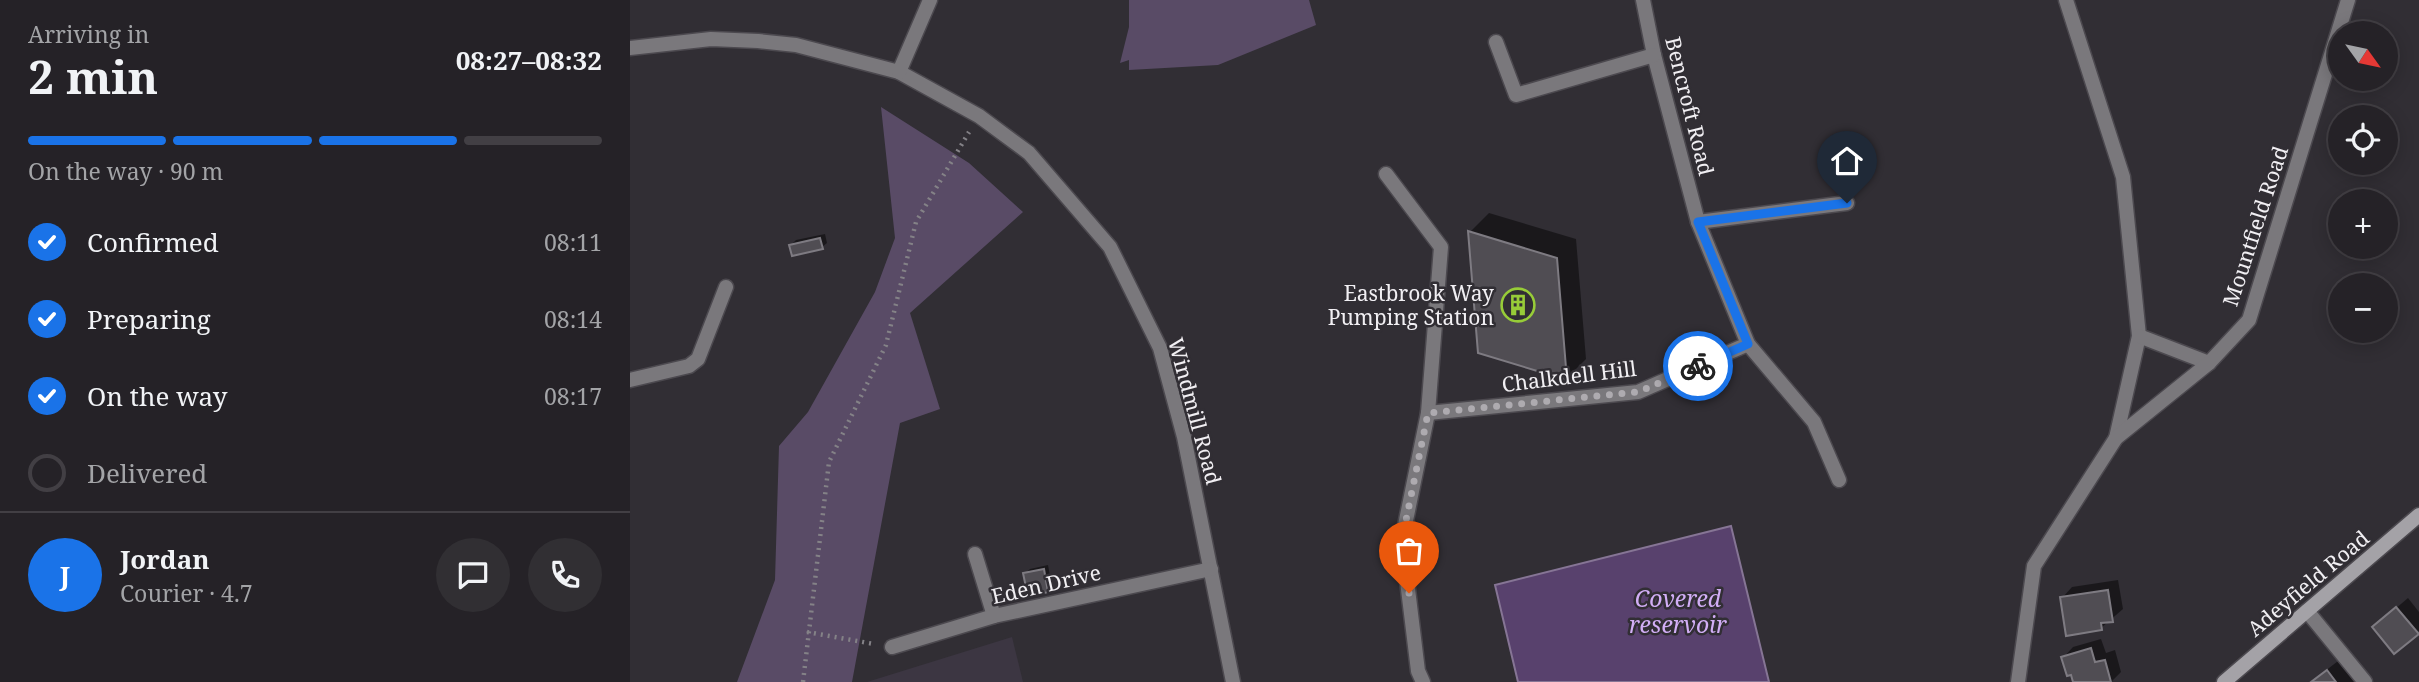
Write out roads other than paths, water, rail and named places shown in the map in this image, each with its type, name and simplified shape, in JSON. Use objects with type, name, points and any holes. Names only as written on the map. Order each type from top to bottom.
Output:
[{"type":"street","points":[[899,72],[930,0]]},
{"type":"street","name":"Bencroft Road","points":[[1643,0],[1654,55],[1698,222],[1748,344],[1814,422],[1839,480]]},
{"type":"street","points":[[2066,0],[2123,177],[2139,336],[2116,438]]},
{"type":"street","name":"Mountfield Road","points":[[2018,682],[2034,566],[2116,438],[2209,363],[2249,320],[2348,0]]},
{"type":"street","name":"Windmill Road","points":[[630,48],[711,39],[758,41],[796,45],[899,72],[979,116],[1029,153],[1110,247],[1160,348],[1184,437],[1233,682]]},
{"type":"street","points":[[1496,42],[1516,95],[1654,55]]},
{"type":"street","points":[[1386,174],[1441,247],[1428,413],[1402,540],[1418,671],[1423,682]]},
{"type":"street","points":[[1698,222],[1847,203]]},
{"type":"street","points":[[630,380],[689,366],[698,359],[726,287]]},
{"type":"street","points":[[2139,336],[2209,363]]},
{"type":"street","name":"Chalkdell Hill","points":[[1428,413],[1638,392],[1748,344]]},
{"type":"street","name":"Adeyfield Road","points":[[2224,682],[2419,515]]},
{"type":"street","points":[[975,554],[994,616]]},
{"type":"street","name":"Eden Drive","points":[[892,647],[994,616],[1211,569]]},
{"type":"street","points":[[2307,611],[2365,682]]},
{"type":"water","name":"Covered reservoir","points":[[1731,526],[1769,682],[1518,682],[1495,585]]},
{"type":"place","name":"Eastbrook Way Pumping Station","points":[[1518,305]]}]
